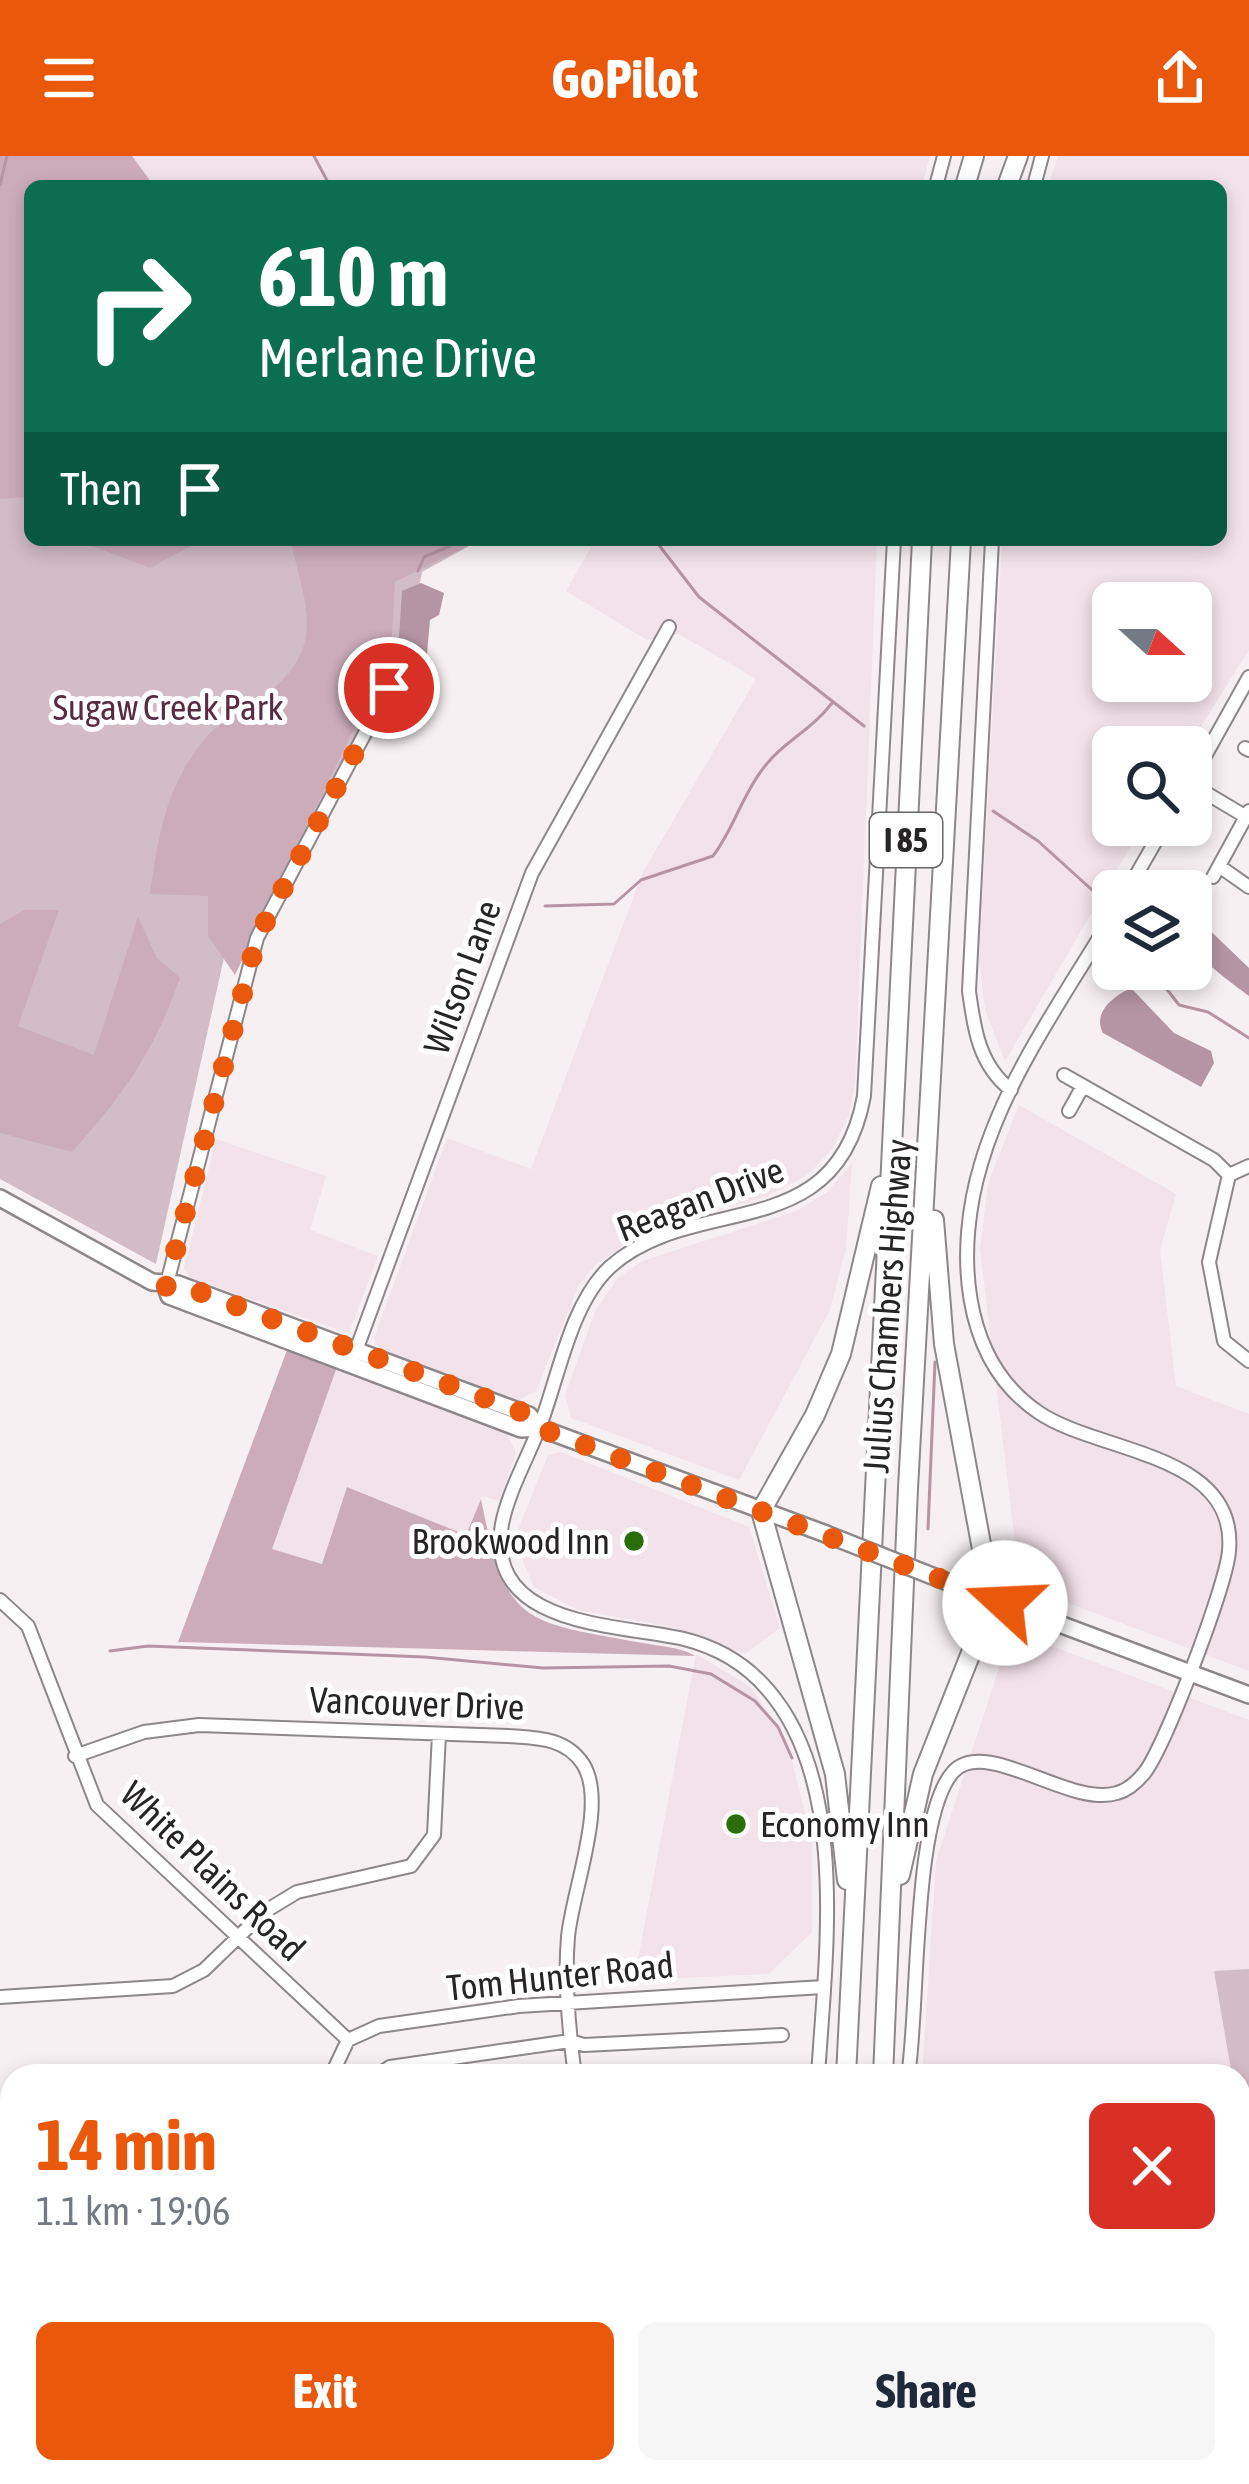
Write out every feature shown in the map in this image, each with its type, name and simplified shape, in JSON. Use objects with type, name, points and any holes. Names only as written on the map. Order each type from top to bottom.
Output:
[{"type":"highway","name":"Julius Chambers Highway","points":[[847,2064],[922,546]]},
{"type":"highway","name":"Julius Chambers Highway","points":[[884,2064],[908,1488],[932,1137],[961,546]]},
{"type":"highway","points":[[891,1920],[923,1774],[988,1597],[988,1568],[939,1309],[932,1137]]},
{"type":"highway","points":[[854,1924],[835,1774],[761,1511],[841,1354],[890,1141]]},
{"type":"main road","points":[[0,1198],[98,1256],[166,1287],[178,1284],[353,1358],[529,1415],[539,1428],[1249,1695]]},
{"type":"street","name":"Reagan Drive","points":[[819,2064],[826,1875],[821,1826],[808,1766],[782,1707],[726,1655],[685,1640],[554,1615],[528,1599],[510,1575],[502,1549],[502,1524],[578,1322],[608,1269],[637,1249],[790,1200],[828,1173],[854,1133],[864,1096],[894,546]]},
{"type":"street","points":[[992,546],[969,991],[974,1032],[986,1062],[1011,1090]]},
{"type":"street","name":"Wilson Lane","points":[[353,1358],[532,872],[669,627]]},
{"type":"street","points":[[166,1287],[245,972],[273,904],[392,682],[397,649]]},
{"type":"street","points":[[1212,744],[1249,676]]},
{"type":"street","points":[[1212,794],[1248,815],[1216,871],[1249,887]]},
{"type":"street","points":[[909,2064],[922,1882],[938,1809],[954,1772],[981,1760],[1081,1794],[1124,1790],[1152,1760],[1227,1565],[1229,1542],[1219,1505],[1179,1469],[1035,1411],[998,1371],[975,1326],[967,1261],[980,1165],[1011,1090],[1092,952]]},
{"type":"street","points":[[1064,1075],[1214,1160],[1229,1175]]},
{"type":"street","points":[[1069,1111],[1083,1086]]},
{"type":"street","points":[[1229,1175],[1249,1166]]},
{"type":"street","points":[[1229,1175],[1209,1262],[1224,1341],[1249,1361]]},
{"type":"street","name":"White Plains Road","points":[[0,1600],[31,1633],[76,1756],[109,1819],[348,2040]]},
{"type":"street","name":"Vancouver Drive","points":[[76,1756],[144,1732],[199,1724],[547,1738],[567,1748],[585,1768],[591,1808],[568,1937],[568,2002]]},
{"type":"street","points":[[0,1997],[164,1989],[204,1970],[297,1892],[399,1871],[421,1857],[436,1824],[439,1734]]},
{"type":"street","name":"Tom Hunter Road","points":[[348,2040],[379,2026],[568,2002],[823,1988]]},
{"type":"street","points":[[568,2002],[573,2064]]},
{"type":"street","points":[[411,2064],[570,2041],[584,2045],[782,2035]]},
{"type":"street","points":[[337,2064],[348,2040]]},
{"type":"shaded area","points":[[0,156],[132,156],[150,180],[24,180],[24,497],[0,499]]},
{"type":"shaded area","points":[[83,156],[930,156],[924,180],[98,180]]},
{"type":"shaded area","points":[[1058,156],[1249,156],[1249,650],[1201,726],[1092,726],[1092,846],[1131,846],[1117,870],[1092,870],[1092,912],[1005,1061],[985,1010],[979,959],[1002,546],[1227,546],[1227,180],[1050,180]]},
{"type":"shaded area","points":[[92,546],[191,546],[150,568]]},
{"type":"shaded area","points":[[291,546],[468,546],[395,582],[391,652],[235,975],[208,936],[208,896],[150,894],[156,852],[172,794],[191,757],[215,729],[279,684],[294,666],[307,629]]},
{"type":"shaded area","points":[[592,546],[877,546],[855,1084],[849,1115],[833,1148],[809,1174],[767,1196],[640,1234],[593,1267],[579,1285],[536,1391],[517,1401],[379,1349],[374,1338],[447,1138],[531,1169],[643,872],[756,679],[679,634],[647,640],[566,591]]},
{"type":"shaded area","points":[[421,583],[444,593],[439,615],[430,620],[426,665],[411,666],[399,637],[402,591]]},
{"type":"shaded area","points":[[24,910],[59,910],[18,1026],[94,1055],[138,917],[157,958],[180,978],[136,1071],[72,1152],[0,1133],[0,924]]},
{"type":"shaded area","points":[[1212,932],[1249,968],[1249,996],[1212,966]]},
{"type":"shaded area","points":[[1133,990],[1174,1033],[1211,1051],[1214,1063],[1201,1087],[1103,1033],[1100,1018],[1112,1000]]},
{"type":"shaded area","points":[[1019,1105],[1176,1194],[1160,1250],[1176,1386],[1249,1414],[1249,1671],[1020,1585],[980,1249],[988,1183]]},
{"type":"shaded area","points":[[216,1139],[326,1176],[310,1230],[378,1256],[349,1333],[190,1278],[184,1268]]},
{"type":"shaded area","points":[[852,1163],[846,1248],[830,1310],[739,1480],[571,1418],[565,1395],[596,1309],[618,1278],[642,1261],[796,1211],[826,1193]]},
{"type":"shaded area","points":[[287,1350],[337,1367],[272,1549],[322,1564],[347,1487],[466,1535],[481,1499],[500,1572],[526,1610],[570,1629],[695,1656],[178,1642]]},
{"type":"shaded area","points":[[337,1367],[506,1430],[516,1454],[499,1501],[482,1496],[466,1535],[348,1487],[322,1564],[271,1549]]},
{"type":"shaded area","points":[[561,1452],[749,1527],[780,1628],[745,1654],[672,1627],[578,1610],[534,1587],[519,1552],[518,1530],[548,1455]]},
{"type":"shaded area","points":[[1011,1631],[1249,1720],[1249,1969],[1214,1972],[1230,2064],[923,2064],[936,1861]]},
{"type":"shaded area","name":"Economy Inn","points":[[696,1654],[751,1687],[787,1741],[812,1841],[812,1932],[769,1974],[634,1980]]},
{"type":"green space","name":"Sugaw Creek Park","points":[[0,156],[24,180],[24,546],[469,546],[422,572],[404,668],[322,825],[299,812],[225,953],[156,1264],[0,1179]]},
{"type":"green space","points":[[1249,1969],[1249,2064],[1230,2064],[1214,1971]]},
{"type":"waterway","points":[[0,185],[7,156]]},
{"type":"waterway","points":[[314,156],[327,180]]},
{"type":"waterway","points":[[418,571],[424,557],[450,546]]},
{"type":"waterway","points":[[660,546],[699,597],[864,726]]},
{"type":"waterway","points":[[545,906],[614,904],[641,880],[713,856],[762,770],[832,703]]},
{"type":"waterway","points":[[993,811],[1038,841],[1092,890]]},
{"type":"waterway","points":[[1168,990],[1179,1005],[1208,1012],[1249,1038]]},
{"type":"waterway","points":[[928,1529],[935,1362]]},
{"type":"waterway","points":[[110,1651],[148,1646],[425,1657],[543,1668],[669,1666],[711,1674],[755,1701],[778,1727],[792,1758]]},
{"type":"place","name":"Brookwood Inn","points":[[634,1541]]},
{"type":"place","name":"Economy Inn","points":[[736,1824]]},
{"type":"route","points":[[389,688],[257,938],[166,1287],[178,1284],[509,1407],[529,1415],[539,1428],[1005,1603]]}]
